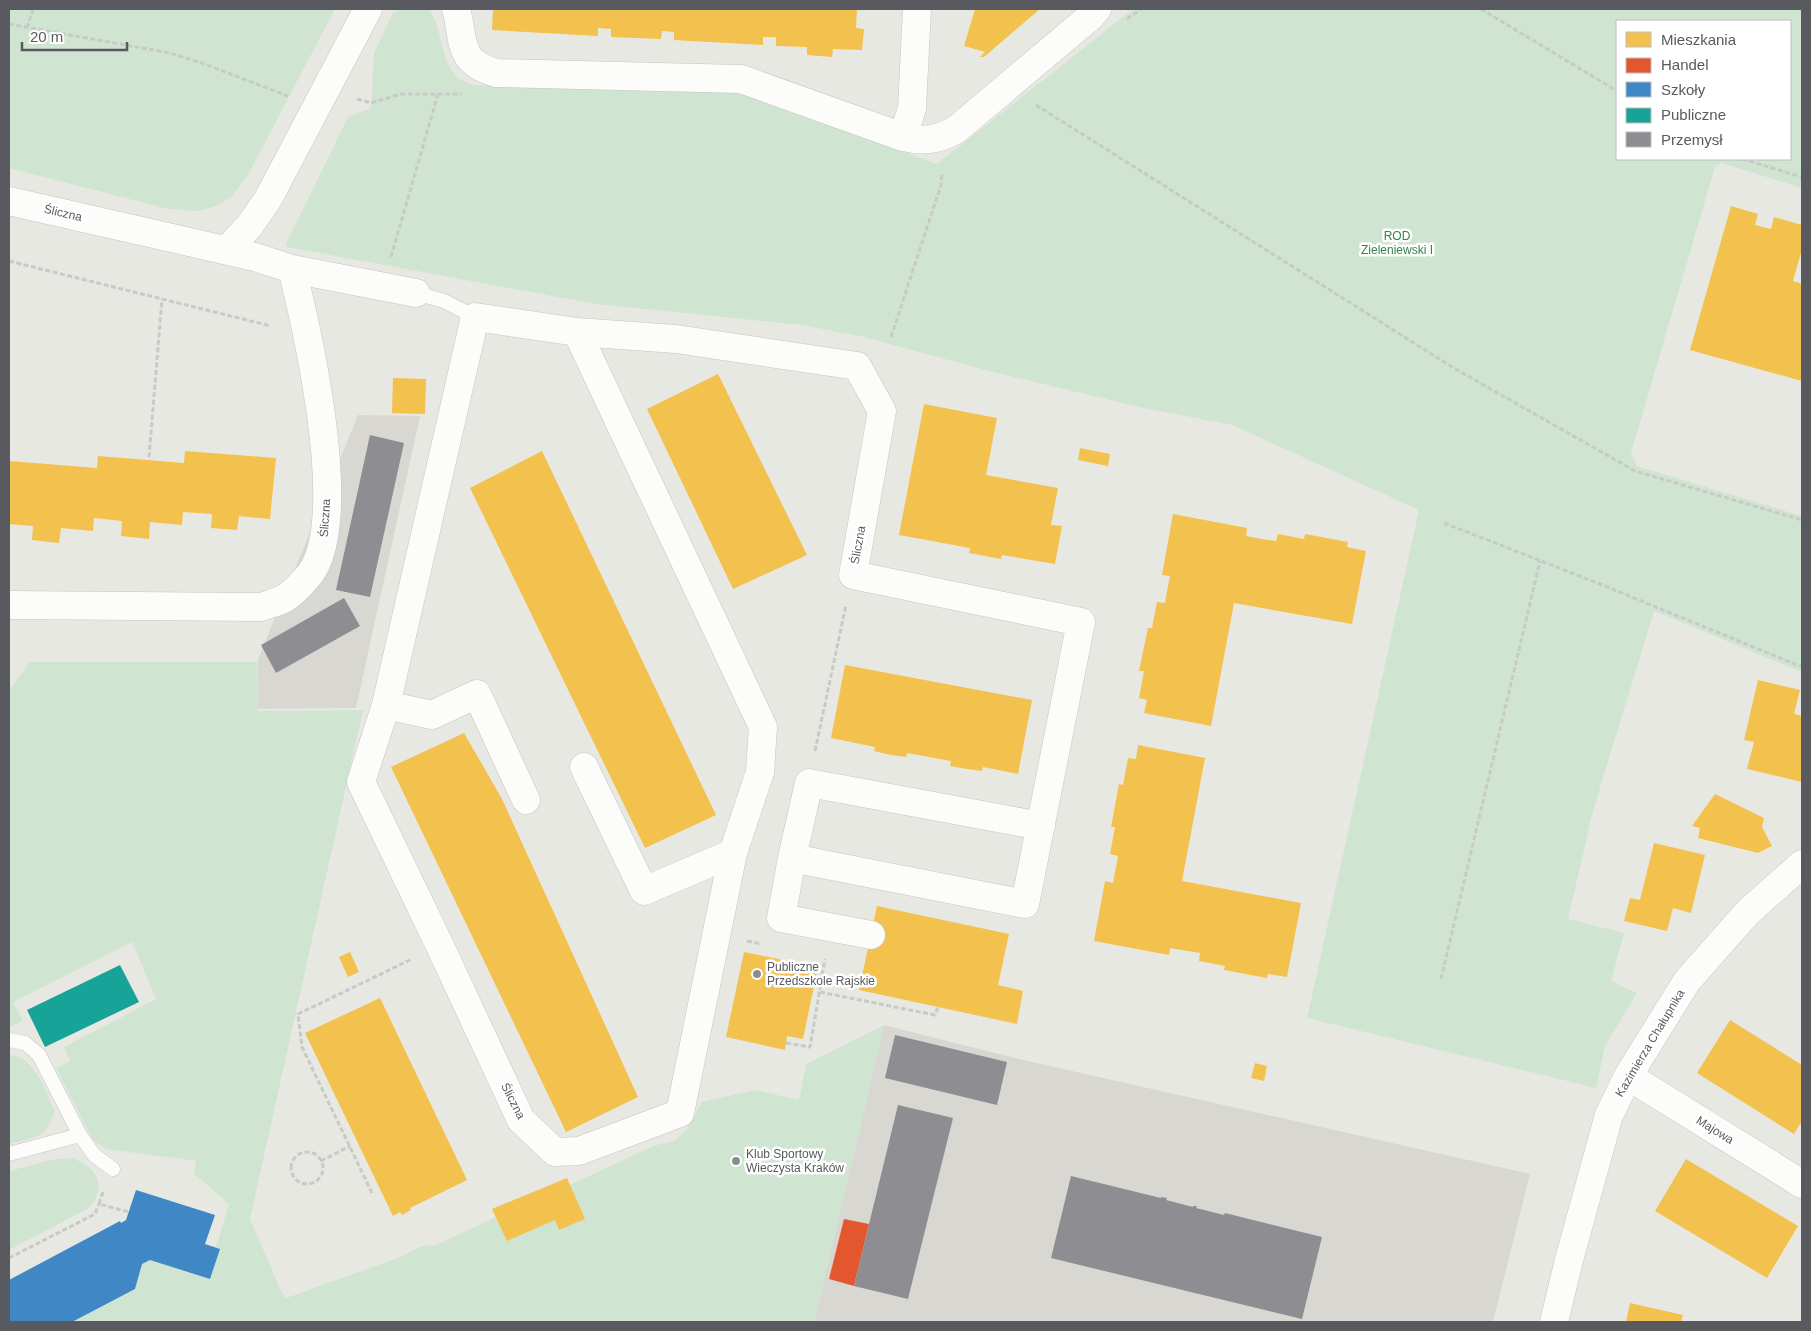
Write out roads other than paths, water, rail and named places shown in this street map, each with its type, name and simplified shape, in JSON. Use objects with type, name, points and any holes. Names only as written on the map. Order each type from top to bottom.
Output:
[{"type":"street","points":[[227,250],[250,225],[268,199],[368,9]]},
{"type":"street","points":[[456,9],[463,48],[471,60],[481,69],[496,73],[741,79],[917,140],[935,139],[957,129],[1090,17],[1097,9]]},
{"type":"street","points":[[903,136],[912,108],[917,9]]},
{"type":"street","name":"Śliczna","points":[[9,201],[227,250],[292,269],[416,294]]},
{"type":"street","name":"Śliczna","points":[[9,606],[261,607],[287,597],[311,573],[323,545],[327,496],[325,442],[308,335],[292,269]]},
{"type":"street","name":"Śliczna","points":[[577,332],[763,727],[760,772],[733,853],[680,1112],[579,1151],[555,1152],[521,1120],[440,946],[360,782],[386,705],[475,316],[577,332],[676,339],[856,366],[882,411],[853,575],[1081,622],[1025,904],[792,858]]},
{"type":"street","points":[[386,705],[432,715],[477,694],[526,800]]},
{"type":"street","points":[[584,767],[644,891],[733,853]]},
{"type":"street","points":[[871,935],[781,918],[809,783],[1041,826]]},
{"type":"street","name":"Kazimierza Chałupnika","points":[[1554,1322],[1609,1115],[1628,1076],[1687,982],[1747,912],[1802,864]]},
{"type":"street","name":"Majowa","points":[[1628,1076],[1802,1184]]},
{"type":"lane","name":"Śliczna","points":[[416,294],[444,301],[475,316]]},
{"type":"lane","points":[[9,1040],[24,1043],[39,1055],[80,1135],[94,1155],[113,1169]]},
{"type":"lane","points":[[9,1154],[80,1135]]},
{"type":"place","name":"Publiczne Przedszkole Rajskie","points":[[757,974]]},
{"type":"place","name":"Klub Sportowy Wieczysta Kraków","points":[[736,1161]]},
{"type":"park label","name":"ROD Zieleniewski I","points":[[1397,243]]}]
